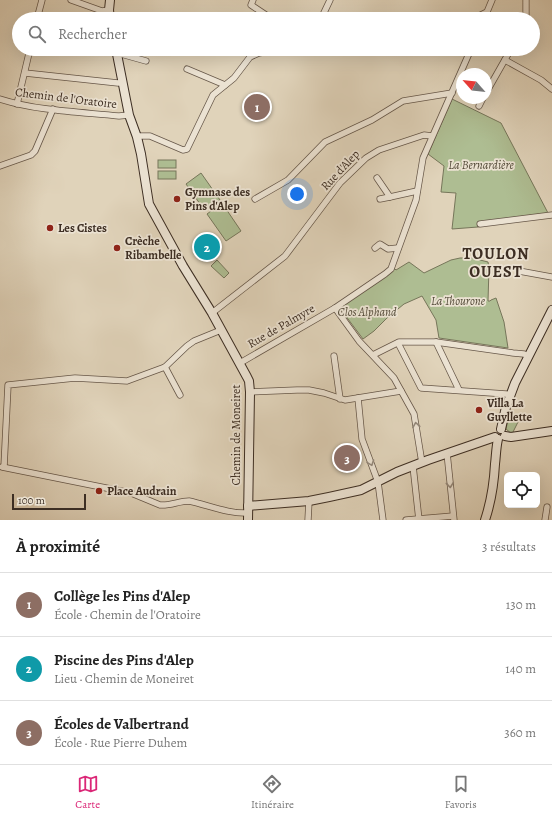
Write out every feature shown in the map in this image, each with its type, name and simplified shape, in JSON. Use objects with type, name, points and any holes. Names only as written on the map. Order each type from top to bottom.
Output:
[{"type":"main road","points":[[109,12],[110,0]]},
{"type":"main road","name":"Chemin de Moneiret","points":[[117,56],[129,115],[141,154],[149,204],[185,264],[190,276],[249,381],[248,513]]},
{"type":"main road","points":[[485,520],[490,503],[496,465],[496,451],[510,395],[552,310]]},
{"type":"main road","points":[[248,513],[356,491],[397,472],[500,435],[511,437],[552,431]]},
{"type":"street","points":[[39,12],[42,0]]},
{"type":"street","points":[[71,0],[104,12]]},
{"type":"street","points":[[253,0],[251,5],[262,12]]},
{"type":"street","points":[[324,12],[330,0]]},
{"type":"street","points":[[487,12],[492,0]]},
{"type":"street","points":[[526,0],[526,12]]},
{"type":"street","points":[[17,104],[29,56]]},
{"type":"street","points":[[128,56],[146,61]]},
{"type":"street","points":[[137,137],[150,136],[176,148],[183,150],[187,148],[213,95],[234,78],[252,56]]},
{"type":"street","name":"Rue de Palmyre","points":[[240,363],[334,308],[391,269],[416,200],[423,158],[468,56]]},
{"type":"street","points":[[492,83],[507,56]]},
{"type":"street","points":[[505,60],[540,80],[552,89]]},
{"type":"street","points":[[187,69],[225,85]]},
{"type":"street","points":[[25,73],[118,83],[123,82]]},
{"type":"street","points":[[254,199],[288,180],[325,142],[372,120],[403,101],[452,93]]},
{"type":"street","name":"Chemin de l'Oratoire","points":[[0,99],[17,104],[53,109],[119,116],[129,115]]},
{"type":"street","points":[[0,166],[31,155],[35,151],[53,109]]},
{"type":"street","name":"Rue d'Alep","points":[[212,313],[286,256],[340,183],[366,158],[379,150],[424,135],[432,136]]},
{"type":"street","points":[[377,178],[390,196]]},
{"type":"street","points":[[380,199],[418,191]]},
{"type":"street","points":[[480,224],[552,215]]},
{"type":"street","points":[[375,248],[380,244],[388,249],[398,248]]},
{"type":"street","points":[[519,271],[552,277]]},
{"type":"street","points":[[334,308],[359,341],[394,378],[414,414],[422,463]]},
{"type":"street","points":[[221,330],[194,341],[165,367],[127,381],[75,378],[8,385],[2,467],[131,493],[160,505],[189,501],[228,511],[248,513]]},
{"type":"street","points":[[373,355],[398,343],[436,342],[519,353],[528,356]]},
{"type":"street","points":[[436,342],[459,390]]},
{"type":"street","points":[[398,343],[421,388],[510,395]]},
{"type":"street","points":[[334,356],[340,398]]},
{"type":"street","points":[[165,367],[180,395]]},
{"type":"street","points":[[250,392],[309,390],[345,400],[401,391]]},
{"type":"street","points":[[358,398],[362,440],[378,482],[383,520]]},
{"type":"street","points":[[406,520],[454,518],[447,453]]},
{"type":"street","points":[[413,466],[419,519]]},
{"type":"street","points":[[308,520],[309,501]]},
{"type":"street","points":[[545,520],[547,507]]},
{"type":"green space","name":"La Bernardière","points":[[452,99],[456,101],[456,104],[462,104],[501,123],[548,213],[478,222],[478,227],[452,229],[456,193],[441,192],[444,166],[428,154]]},
{"type":"green space","points":[[158,160],[176,160],[176,168],[158,168]]},
{"type":"green space","points":[[158,171],[176,171],[176,179],[158,179]]},
{"type":"green space","points":[[201,173],[220,200],[205,211],[186,184]]},
{"type":"green space","points":[[222,203],[241,231],[226,241],[207,214]]},
{"type":"green space","name":"La Thourone","points":[[472,258],[488,262],[488,301],[496,298],[504,322],[508,348],[439,338],[436,320],[422,296],[404,304],[363,339],[339,307],[394,270],[394,268],[396,270],[409,262],[424,273],[451,260]]},
{"type":"green space","points":[[217,260],[229,273],[224,278],[211,266]]},
{"type":"green space","points":[[509,415],[519,420],[512,434],[506,429]]},
{"type":"place","name":"Collège les Pins d'Alep","points":[[257,107]]},
{"type":"place","name":"Gymnase des Pins d'Alep","points":[[177,199]]},
{"type":"place","name":"Les Cistes","points":[[50,228]]},
{"type":"place","name":"Piscine des Pins d'Alep","points":[[207,247]]},
{"type":"place","name":"Crèche Ribambelle","points":[[117,248]]},
{"type":"place","name":"Villa La Guyllette","points":[[479,410]]},
{"type":"place","name":"Écoles de Valbertrand","points":[[347,458]]},
{"type":"place","name":"Place Audrain","points":[[99,491]]},
{"type":"district","name":"TOULON OUEST","points":[[496,263]]},
{"type":"park label","name":"Clos Alphand","points":[[367,312]]}]
